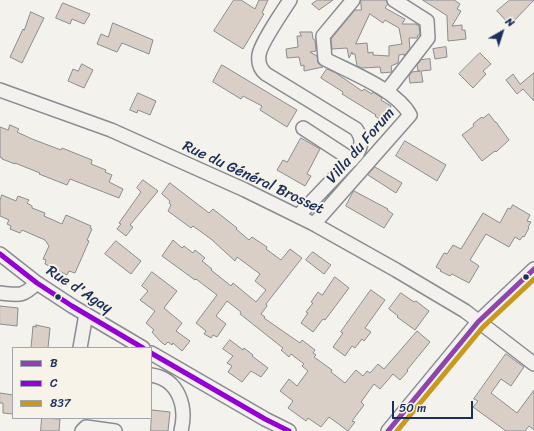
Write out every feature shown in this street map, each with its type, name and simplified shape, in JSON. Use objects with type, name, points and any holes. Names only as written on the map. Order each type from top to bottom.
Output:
[{"type":"street","points":[[290,0],[260,51],[258,62],[266,74],[356,129],[360,134],[362,144],[352,160],[298,216]]},
{"type":"street","name":"Villa du Forum","points":[[314,224],[410,114],[406,108],[387,91],[326,59],[323,36],[353,0]]},
{"type":"street","name":"Villa du Forum","points":[[387,91],[428,38],[427,20],[394,0]]},
{"type":"street","name":"Rue du Général Brosset","points":[[0,90],[111,130],[245,190],[314,224],[459,307],[534,364]]},
{"type":"street","points":[[302,128],[352,160]]},
{"type":"street","name":"Rue d'Agay","points":[[0,254],[37,283],[141,347]]},
{"type":"street","points":[[388,431],[478,322],[534,270]]},
{"type":"street","points":[[0,293],[21,295],[37,283]]},
{"type":"street","points":[[80,347],[86,314]]},
{"type":"street","points":[[152,354],[265,419],[289,431]]},
{"type":"street","points":[[152,375],[172,385],[181,398],[184,411],[181,431]]},
{"type":"street","points":[[82,431],[86,427],[115,431]]},
{"type":"building","points":[[234,0],[241,0],[255,9],[259,0],[268,0],[262,13],[264,14],[243,49],[214,31]]},
{"type":"building","points":[[318,0],[333,0],[319,10],[312,4]]},
{"type":"building","points":[[361,0],[386,0],[388,4],[385,8],[405,19],[402,24],[416,24],[419,26],[420,35],[418,35],[417,38],[409,38],[410,49],[404,56],[404,54],[399,55],[398,63],[391,66],[392,72],[381,73],[380,67],[362,68],[357,66],[355,54],[352,54],[352,52],[349,58],[347,48],[332,49],[331,39],[355,10],[361,10]],"holes":[[[370,14],[383,23],[385,20],[399,28],[402,44],[389,46],[389,56],[373,55],[373,52],[368,53],[367,43],[356,44]]]},
{"type":"building","points":[[423,0],[454,0],[460,4],[457,9],[461,11],[452,26],[462,25],[462,30],[465,30],[466,39],[448,41],[447,16]]},
{"type":"building","points":[[510,0],[534,0],[510,25],[497,11]]},
{"type":"building","points":[[63,3],[90,14],[84,24],[72,19],[70,24],[56,18]]},
{"type":"building","points":[[31,12],[44,18],[22,63],[10,57],[23,29],[24,30]]},
{"type":"building","points":[[113,23],[153,40],[149,54],[122,43],[117,52],[97,44],[101,34],[108,37]]},
{"type":"building","points":[[300,32],[312,32],[313,39],[315,40],[316,51],[310,52],[317,56],[318,63],[323,67],[304,71],[304,65],[301,66],[299,57],[287,58],[286,49],[298,47],[297,36],[301,36]]},
{"type":"building","points":[[446,47],[447,57],[435,59],[433,49]]},
{"type":"building","points":[[480,53],[491,64],[483,71],[486,74],[473,88],[459,74]]},
{"type":"building","points":[[430,59],[431,70],[421,71],[423,82],[410,83],[409,76],[412,72],[420,71],[418,71],[417,65],[421,60]]},
{"type":"building","points":[[82,64],[93,70],[84,88],[68,81],[73,69],[78,71]]},
{"type":"building","points":[[222,65],[297,110],[287,127],[260,110],[262,106],[243,96],[241,99],[213,82]]},
{"type":"building","points":[[327,69],[336,73],[362,91],[364,89],[372,94],[373,92],[382,98],[381,100],[391,106],[382,121],[375,116],[376,115],[342,94],[343,92],[321,78]]},
{"type":"building","points":[[534,73],[534,101],[523,89],[517,94],[506,80],[513,74],[520,84]]},
{"type":"building","points":[[138,93],[156,101],[150,115],[138,110],[137,113],[130,110]]},
{"type":"building","points":[[489,114],[509,140],[496,152],[495,151],[482,161],[462,135],[474,126],[473,124],[479,119]]},
{"type":"building","points":[[10,125],[19,129],[17,132],[32,139],[61,150],[62,148],[92,160],[91,164],[106,170],[105,172],[112,175],[109,182],[123,189],[119,198],[70,179],[67,185],[2,159],[0,157],[0,127],[8,130]]},
{"type":"building","points":[[301,138],[320,149],[307,174],[311,176],[305,186],[277,170],[283,160],[287,162]]},
{"type":"building","points":[[405,141],[446,165],[437,181],[396,156]]},
{"type":"building","points":[[375,167],[402,183],[396,193],[368,175]]},
{"type":"building","points":[[143,180],[158,191],[130,225],[133,227],[126,236],[117,229],[121,224],[119,223],[141,192],[137,188]]},
{"type":"building","points":[[170,183],[209,213],[213,209],[237,228],[236,229],[249,240],[252,237],[267,247],[266,249],[281,260],[290,249],[302,258],[266,304],[267,306],[261,314],[265,317],[264,318],[300,343],[302,340],[315,350],[313,353],[316,355],[314,357],[332,370],[331,372],[345,383],[356,370],[363,376],[367,371],[370,373],[378,364],[384,369],[417,331],[430,342],[400,380],[393,374],[380,389],[374,384],[361,402],[364,405],[352,421],[355,422],[348,431],[329,417],[321,427],[308,418],[306,421],[288,408],[293,401],[280,391],[289,379],[297,386],[308,371],[302,366],[304,364],[291,354],[289,357],[281,350],[283,348],[240,314],[241,312],[227,301],[216,316],[226,324],[217,337],[213,335],[211,338],[204,334],[206,331],[196,323],[217,295],[162,256],[173,240],[182,248],[184,246],[193,253],[195,250],[205,258],[202,261],[212,269],[211,270],[231,286],[233,283],[256,302],[266,290],[255,281],[260,274],[237,257],[235,261],[211,239],[193,226],[191,228],[168,211],[171,205],[169,203],[170,201],[162,194]]},
{"type":"building","points":[[354,191],[388,209],[387,210],[393,214],[384,228],[346,206]]},
{"type":"building","points":[[2,195],[16,201],[18,196],[29,200],[27,203],[32,206],[32,208],[45,213],[44,216],[62,224],[66,215],[91,226],[90,228],[92,229],[87,240],[89,241],[75,273],[69,271],[67,275],[45,264],[46,260],[43,259],[49,246],[45,240],[22,230],[20,233],[10,229],[11,226],[7,224],[9,220],[0,216],[0,201]]},
{"type":"building","points":[[513,205],[530,215],[527,221],[531,222],[524,237],[523,236],[520,240],[515,237],[509,247],[486,234],[470,260],[479,266],[469,283],[452,274],[450,276],[440,271],[441,270],[436,267],[444,253],[447,254],[453,245],[461,249],[483,213],[500,223],[508,208],[510,209]]},
{"type":"building","points":[[116,241],[141,261],[131,274],[105,254]]},
{"type":"building","points":[[313,252],[331,265],[324,274],[306,260]]},
{"type":"building","points":[[152,272],[177,291],[164,308],[182,323],[176,331],[190,341],[182,351],[173,343],[172,345],[168,342],[165,345],[152,332],[154,330],[146,323],[155,311],[140,300],[148,291],[142,286]]},
{"type":"building","points":[[335,277],[349,288],[325,320],[323,319],[313,332],[301,323],[308,313],[306,312],[313,303],[311,302],[318,292],[322,295]]},
{"type":"building","points":[[371,290],[385,300],[365,328],[371,332],[364,341],[362,339],[355,348],[352,346],[345,356],[333,347],[343,333],[341,332]]},
{"type":"building","points":[[401,293],[414,302],[416,301],[429,311],[415,330],[389,309]]},
{"type":"building","points":[[0,306],[18,308],[17,326],[0,324]]},
{"type":"building","points":[[36,325],[50,328],[48,347],[31,347],[33,326],[36,327]]},
{"type":"building","points":[[230,340],[243,350],[244,348],[268,368],[261,377],[251,371],[242,382],[228,372],[232,366],[227,363],[233,356],[223,349]]},
{"type":"building","points":[[506,354],[524,367],[511,386],[501,379],[491,393],[517,413],[534,390],[534,430],[529,426],[525,431],[506,431],[473,407],[478,401],[474,399]]},
{"type":"building","points":[[0,393],[12,395],[12,414],[3,413],[3,403],[0,403]]},
{"type":"building","points":[[152,410],[170,412],[168,431],[151,431]]},
{"type":"building","points":[[42,419],[60,419],[59,431],[41,431]]},
{"type":"transit line","name":"C","points":[[0,254],[37,283],[72,306],[141,347]]},
{"type":"transit line","name":"B","points":[[388,431],[478,322],[534,269]]},
{"type":"transit line","name":"837","points":[[397,431],[483,327],[534,279]]},
{"type":"transit line","name":"C","points":[[152,354],[265,419],[289,431]]}]
